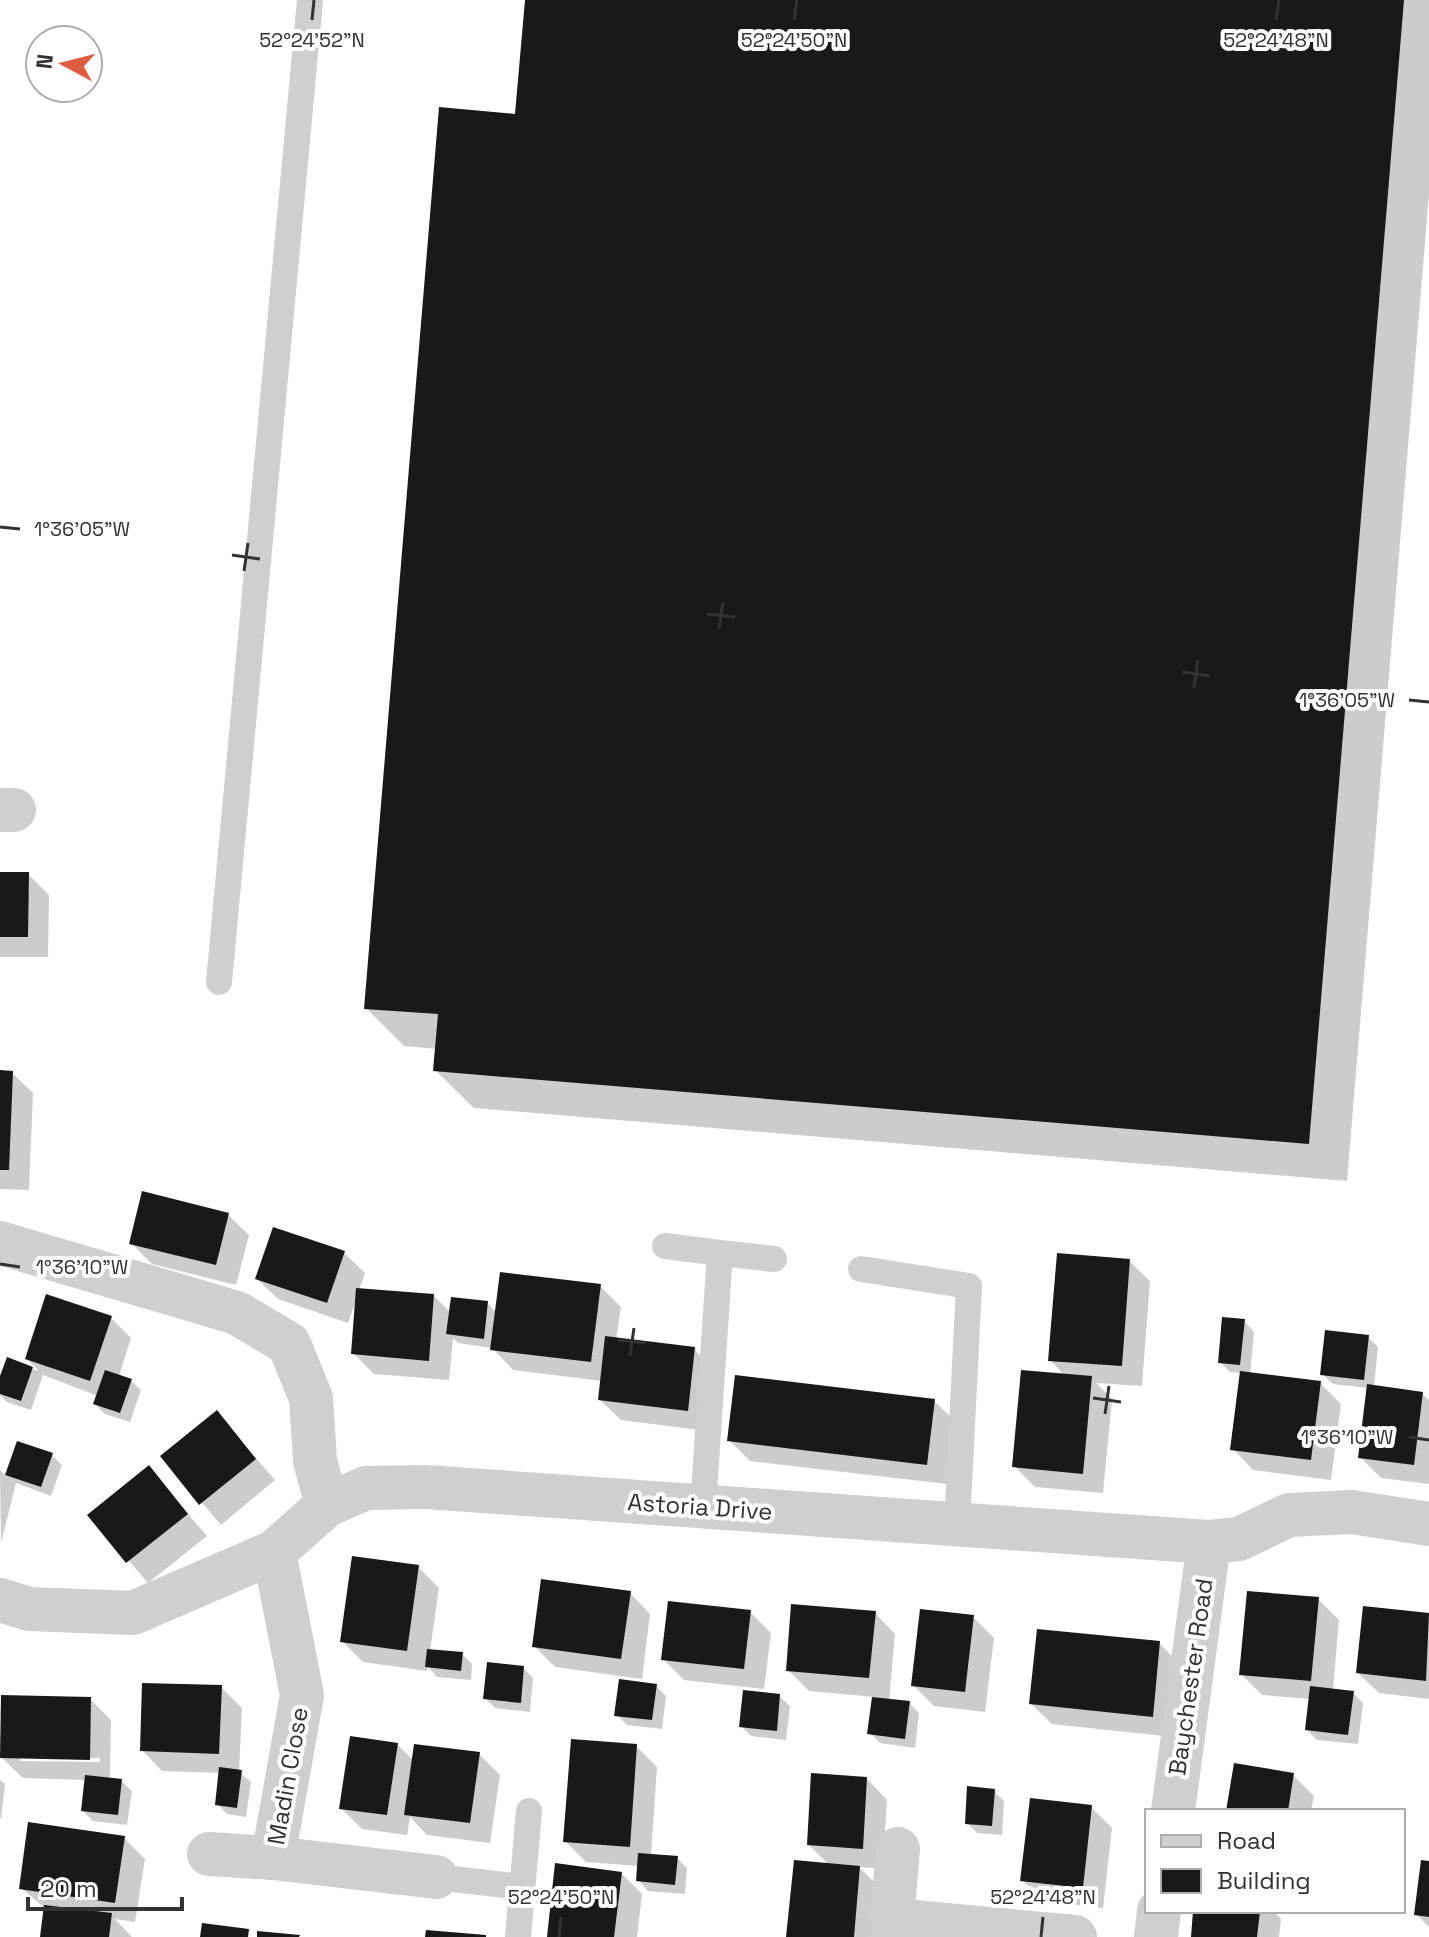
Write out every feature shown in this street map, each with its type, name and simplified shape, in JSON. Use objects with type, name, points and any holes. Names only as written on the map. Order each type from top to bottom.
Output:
[{"type":"street","points":[[0,1243],[237,1313],[289,1344],[311,1398],[315,1461],[327,1505]]},
{"type":"street","name":"Astoria Drive","points":[[0,1600],[29,1609],[133,1613],[274,1552],[327,1505],[366,1488],[426,1487],[1209,1542],[1239,1539],[1289,1515],[1352,1512],[1429,1524]]},
{"type":"street","name":"Baychester Road","points":[[1173,1809],[1209,1542]]},
{"type":"street","name":"Madin Close","points":[[273,1858],[302,1695],[274,1552]]},
{"type":"street","points":[[898,1849],[892,1928],[1075,1937]]},
{"type":"street","name":"Madin Close","points":[[209,1854],[273,1858],[436,1877]]},
{"type":"street","points":[[1156,1937],[1159,1913]]},
{"type":"lane","points":[[219,982],[310,0]]},
{"type":"lane","points":[[665,1246],[774,1259]]},
{"type":"lane","points":[[703,1507],[720,1253]]},
{"type":"lane","points":[[861,1269],[969,1286],[957,1525]]},
{"type":"lane","points":[[518,1937],[529,1811]]},
{"type":"lane","points":[[436,1877],[522,1887]]},
{"type":"building","points":[[525,0],[1404,0],[1309,1144],[433,1071],[438,1014],[364,1009],[439,107],[515,114]]},
{"type":"building","points":[[0,872],[29,872],[28,937],[0,937]]},
{"type":"building","points":[[0,1070],[13,1071],[9,1170],[0,1170]]},
{"type":"building","points":[[142,1191],[229,1213],[216,1265],[129,1244]]},
{"type":"building","points":[[273,1227],[345,1251],[327,1303],[255,1279]]},
{"type":"building","points":[[1057,1253],[1130,1259],[1122,1366],[1048,1361]]},
{"type":"building","points":[[500,1272],[601,1284],[591,1362],[490,1350]]},
{"type":"building","points":[[356,1288],[434,1294],[429,1361],[351,1354]]},
{"type":"building","points":[[46,1294],[112,1316],[90,1381],[25,1359]]},
{"type":"building","points":[[451,1297],[488,1301],[484,1339],[446,1334]]},
{"type":"building","points":[[1222,1317],[1245,1319],[1240,1365],[1218,1363]]},
{"type":"building","points":[[1325,1330],[1369,1335],[1364,1380],[1320,1375]]},
{"type":"building","points":[[605,1336],[695,1347],[688,1411],[598,1400]]},
{"type":"building","points":[[7,1357],[33,1367],[21,1401],[0,1394],[0,1376]]},
{"type":"building","points":[[105,1370],[132,1379],[120,1413],[93,1404]]},
{"type":"building","points":[[1021,1370],[1092,1376],[1083,1474],[1012,1467]]},
{"type":"building","points":[[1240,1371],[1321,1381],[1311,1460],[1230,1450]]},
{"type":"building","points":[[735,1375],[935,1399],[927,1465],[727,1441]]},
{"type":"building","points":[[1367,1384],[1423,1392],[1414,1465],[1358,1458]]},
{"type":"building","points":[[217,1410],[256,1459],[199,1505],[160,1456]]},
{"type":"building","points":[[17,1441],[53,1453],[41,1487],[5,1475]]},
{"type":"building","points":[[149,1465],[188,1514],[126,1563],[87,1515]]},
{"type":"building","points":[[352,1556],[419,1565],[407,1651],[340,1642]]},
{"type":"building","points":[[541,1579],[631,1591],[621,1659],[532,1647]]},
{"type":"building","points":[[1247,1591],[1319,1597],[1311,1681],[1239,1675]]},
{"type":"building","points":[[668,1601],[751,1610],[744,1669],[661,1660]]},
{"type":"building","points":[[791,1604],[876,1611],[869,1678],[786,1671]]},
{"type":"building","points":[[1363,1606],[1429,1613],[1426,1681],[1356,1673]]},
{"type":"building","points":[[920,1609],[974,1615],[965,1692],[911,1686]]},
{"type":"building","points":[[1037,1629],[1160,1641],[1153,1717],[1029,1704]]},
{"type":"building","points":[[427,1649],[463,1652],[461,1671],[425,1667]]},
{"type":"building","points":[[487,1662],[524,1666],[521,1703],[483,1699]]},
{"type":"building","points":[[619,1679],[657,1684],[652,1720],[614,1716]]},
{"type":"building","points":[[142,1683],[222,1685],[219,1754],[140,1751]]},
{"type":"building","points":[[1310,1686],[1354,1691],[1348,1735],[1305,1730]]},
{"type":"building","points":[[743,1690],[780,1694],[777,1731],[739,1727]]},
{"type":"building","points":[[1,1695],[91,1697],[90,1760],[0,1758]]},
{"type":"building","points":[[872,1697],[910,1701],[905,1739],[867,1734]]},
{"type":"building","points":[[350,1736],[398,1743],[387,1815],[339,1809]]},
{"type":"building","points":[[571,1739],[637,1744],[630,1847],[563,1842]]},
{"type":"building","points":[[414,1744],[480,1752],[470,1823],[404,1815]]},
{"type":"building","points":[[1234,1763],[1294,1773],[1288,1809],[1226,1809]]},
{"type":"building","points":[[219,1767],[242,1770],[237,1808],[215,1805]]},
{"type":"building","points":[[811,1773],[867,1777],[863,1849],[807,1845]]},
{"type":"building","points":[[85,1775],[122,1779],[118,1815],[81,1811]]},
{"type":"building","points":[[967,1786],[995,1789],[992,1826],[965,1824]]},
{"type":"building","points":[[1030,1798],[1092,1805],[1083,1888],[1020,1881]]},
{"type":"building","points":[[28,1822],[125,1836],[115,1903],[19,1889]]},
{"type":"building","points":[[638,1853],[678,1856],[675,1885],[636,1881]]},
{"type":"building","points":[[794,1860],[860,1866],[854,1937],[786,1937]]},
{"type":"building","points":[[1421,1860],[1429,1861],[1429,1917],[1414,1915]]},
{"type":"building","points":[[555,1863],[622,1872],[614,1937],[547,1937]]},
{"type":"building","points":[[44,1905],[112,1913],[109,1937],[40,1937]]},
{"type":"building","points":[[1193,1913],[1260,1913],[1257,1937],[1191,1937]]},
{"type":"building","points":[[202,1923],[249,1929],[248,1937],[200,1937]]},
{"type":"building","points":[[426,1930],[486,1935],[486,1937],[425,1937]]},
{"type":"building","points":[[257,1931],[300,1935],[257,1937]]}]
